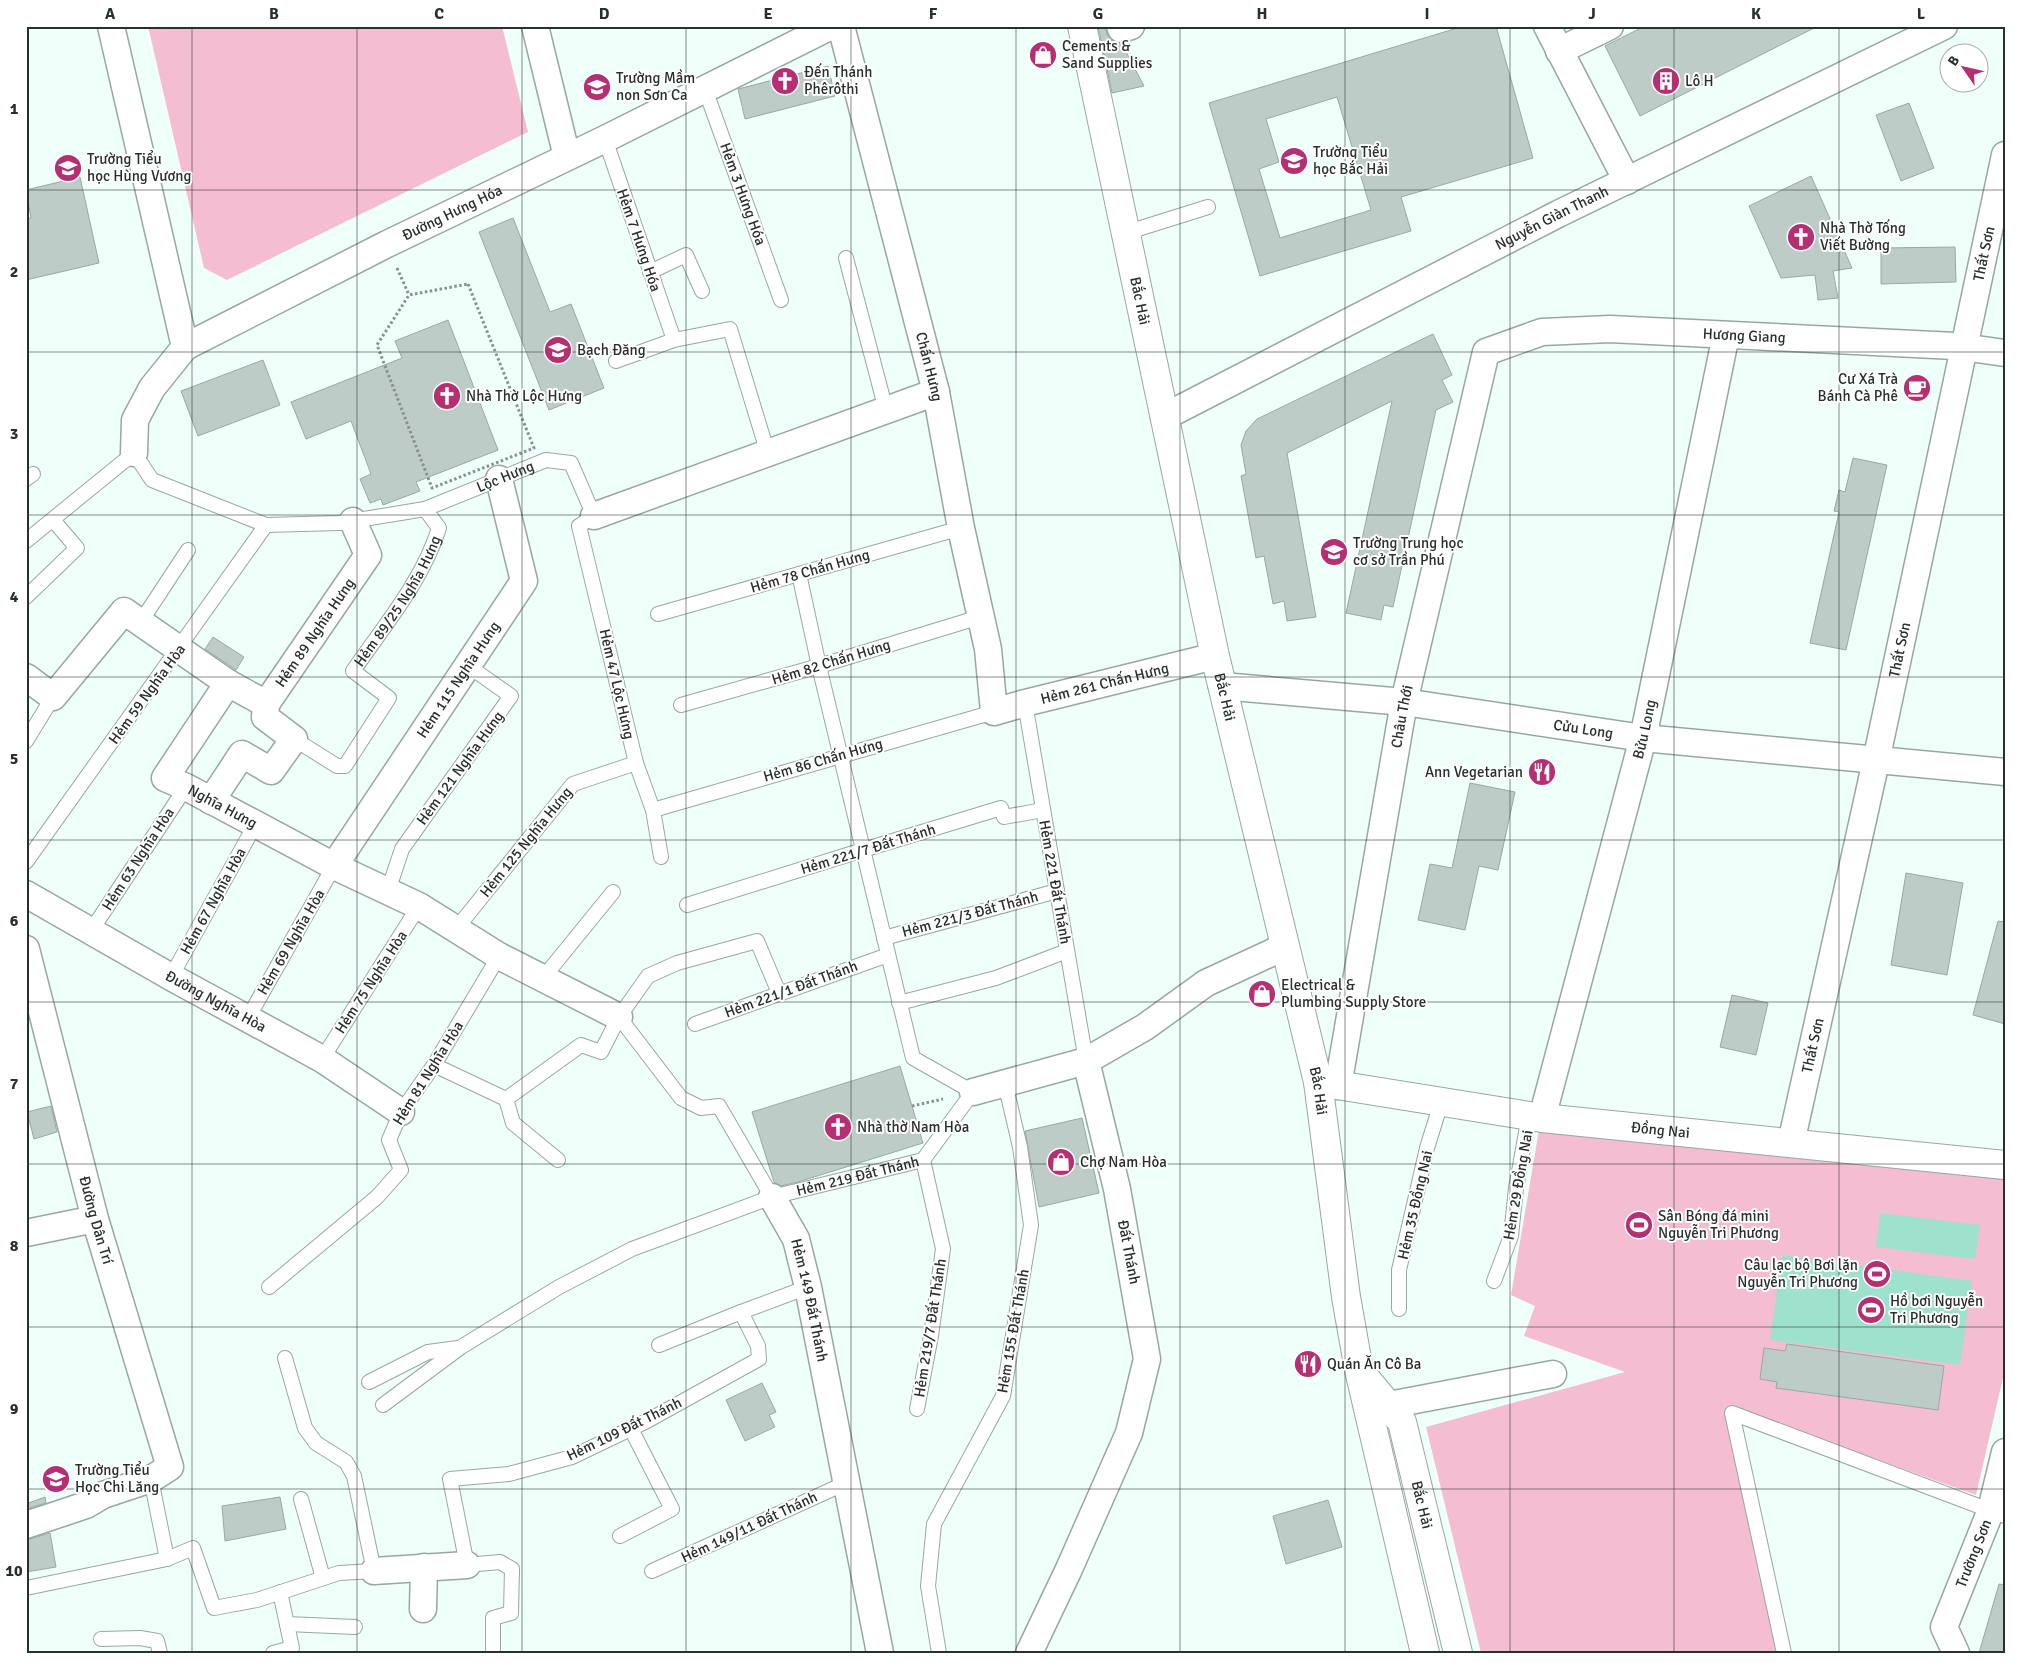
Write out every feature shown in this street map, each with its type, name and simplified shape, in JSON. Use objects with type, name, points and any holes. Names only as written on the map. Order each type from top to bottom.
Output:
[{"type":"street","points":[[111,26],[185,347]]},
{"type":"street","points":[[535,26],[566,158]]},
{"type":"street","name":"Đường Hưng Hóa","points":[[134,453],[135,420],[152,388],[185,347],[387,244],[605,139],[831,26]]},
{"type":"street","name":"Chấn Hưng","points":[[841,26],[936,392],[961,528],[988,649],[994,712]]},
{"type":"street","name":"Bắc Hải","points":[[1082,26],[1215,656],[1284,947],[1328,1084],[1346,1297],[1358,1370],[1425,1653]]},
{"type":"street","points":[[1120,26],[1121,29],[1131,26]]},
{"type":"street","points":[[1546,26],[1627,180]]},
{"type":"street","points":[[1560,51],[1610,26]]},
{"type":"street","name":"Nguyễn Giàn Thanh","points":[[1164,417],[1627,180],[1896,37],[1944,26]]},
{"type":"street","name":"Thất Sơn","points":[[1791,1143],[1876,761],[2005,155]]},
{"type":"street","name":"Hương Giang","points":[[1486,352],[1542,332],[1610,329],[1964,347],[2005,353]]},
{"type":"street","name":"Bửu Long","points":[[1536,1117],[1643,738],[1726,335]]},
{"type":"street","name":"Châu Thới","points":[[1328,1084],[1404,702],[1486,352]]},
{"type":"street","points":[[594,516],[936,392]]},
{"type":"street","name":"Hẻm 115 Nghĩa Hưng","points":[[334,866],[524,581],[499,479]]},
{"type":"street","name":"Hẻm 89 Nghĩa Hưng","points":[[266,704],[368,555],[353,521]]},
{"type":"street","points":[[26,678],[53,697],[124,611],[228,683],[266,704]]},
{"type":"street","name":"Hẻm 261 Chấn Hưng","points":[[994,712],[1215,656]]},
{"type":"street","name":"Nghĩa Hưng","points":[[228,683],[165,778],[186,787],[334,866],[420,906],[499,956],[619,1017]]},
{"type":"street","name":"Cửu Long","points":[[1222,686],[1404,702],[1643,738],[2005,772]]},
{"type":"street","name":"Hẻm 89/25 Nghĩa Hưng","points":[[266,704],[264,717],[294,740]]},
{"type":"street","points":[[211,801],[242,754],[271,771],[294,740]]},
{"type":"street","name":"Đường Nghĩa Hòa","points":[[26,894],[171,977],[322,1059],[401,1112]]},
{"type":"street","points":[[973,1092],[1086,1060],[1145,1027],[1206,983],[1284,947]]},
{"type":"street","name":"Đường Dân Trí","points":[[26,949],[95,1220],[170,1467],[151,1479]]},
{"type":"street","name":"Đất Thánh","points":[[1029,1653],[1069,1569],[1129,1433],[1147,1358],[1117,1189],[1086,1060]]},
{"type":"street","name":"Đồng Nai","points":[[1328,1084],[1536,1117],[2005,1165]]},
{"type":"street","name":"Hẻm 149 Đất Thánh","points":[[772,1197],[796,1239],[808,1287],[880,1653]]},
{"type":"street","points":[[26,1233],[95,1220]]},
{"type":"street","name":"Bắc Hải","points":[[1358,1370],[1402,1422],[1458,1653]]},
{"type":"street","points":[[1389,1405],[1553,1374]]},
{"type":"street","name":"Trường Sơn","points":[[1956,1653],[1944,1627],[1998,1513],[2005,1452]]},
{"type":"street","points":[[26,1525],[86,1505],[103,1495],[151,1479]]},
{"type":"street","points":[[374,1571],[468,1565]]},
{"type":"street","points":[[423,1609],[424,1568]]},
{"type":"lane","name":"Hẻm 3 Hưng Hóa","points":[[705,89],[781,300]]},
{"type":"lane","name":"Hẻm 7 Hưng Hóa","points":[[605,139],[674,340]]},
{"type":"lane","points":[[1125,233],[1208,207]]},
{"type":"lane","points":[[650,272],[686,255],[702,291]]},
{"type":"lane","points":[[846,258],[886,410]]},
{"type":"lane","points":[[616,361],[674,340],[730,330],[768,454]]},
{"type":"lane","points":[[26,541],[134,453]]},
{"type":"lane","name":"Lộc Hưng","points":[[134,453],[152,480],[266,525],[339,523],[425,509],[546,460],[571,463],[594,516]]},
{"type":"lane","name":"Hẻm 89/25 Nghĩa Hưng","points":[[294,740],[337,766],[345,766],[389,698],[353,671],[412,583],[435,541],[439,528],[425,509]]},
{"type":"lane","name":"Hẻm 47 Lộc Hưng","points":[[594,516],[579,526],[636,763],[653,810],[661,858]]},
{"type":"lane","points":[[26,597],[77,548],[53,520]]},
{"type":"lane","name":"Hẻm 59 Nghĩa Hòa","points":[[26,862],[179,650],[266,525]]},
{"type":"lane","name":"Hẻm 78 Chấn Hưng","points":[[658,614],[961,528]]},
{"type":"lane","points":[[140,623],[188,550]]},
{"type":"lane","points":[[800,574],[819,666],[913,1058],[973,1092]]},
{"type":"lane","name":"Hẻm 82 Chấn Hưng","points":[[681,705],[819,666],[980,617]]},
{"type":"lane","name":"Hẻm 121 Nghĩa Hưng","points":[[388,891],[402,849],[511,696],[467,665]]},
{"type":"lane","points":[[26,742],[53,697]]},
{"type":"lane","name":"Hẻm 221 Đất Thánh","points":[[1025,703],[1086,1060]]},
{"type":"lane","name":"Hẻm 86 Chấn Hưng","points":[[653,810],[994,712]]},
{"type":"lane","name":"Hẻm 125 Nghĩa Hưng","points":[[456,929],[573,784],[636,763]]},
{"type":"lane","name":"Hẻm 63 Nghĩa Hòa","points":[[91,931],[186,787]]},
{"type":"lane","name":"Hẻm 221/7 Đất Thánh","points":[[687,905],[1001,808],[1004,818],[1043,810]]},
{"type":"lane","name":"Hẻm 67 Nghĩa Hòa","points":[[171,977],[255,825]]},
{"type":"lane","name":"Hẻm 69 Nghĩa Hòa","points":[[248,1018],[334,866]]},
{"type":"lane","name":"Hẻm 221/3 Đất Thánh","points":[[884,938],[1057,891]]},
{"type":"lane","points":[[543,978],[612,892]]},
{"type":"lane","name":"Hẻm 75 Nghĩa Hòa","points":[[322,1059],[420,906]]},
{"type":"lane","points":[[506,1099],[581,1045],[601,1052],[619,1017],[648,976],[677,963],[757,941],[780,994]]},
{"type":"lane","points":[[899,1002],[996,978],[1067,951]]},
{"type":"lane","name":"Hẻm 221/1 Đất Thánh","points":[[695,1024],[888,955]]},
{"type":"lane","name":"Hẻm 81 Nghĩa Hòa","points":[[269,1286],[377,1197],[401,1170],[389,1140],[401,1112],[434,1065],[499,956]]},
{"type":"lane","name":"Hẻm 149 Đất Thánh","points":[[619,1017],[681,1098],[701,1108],[719,1106],[772,1197]]},
{"type":"lane","points":[[434,1065],[506,1099],[513,1124],[558,1160]]},
{"type":"lane","name":"Hẻm 155 Đất Thánh","points":[[939,1653],[928,1586],[934,1524],[1003,1396],[1032,1225],[1020,1147],[1005,1083]]},
{"type":"lane","name":"Hẻm 219 Đất Thánh","points":[[383,1405],[461,1347],[558,1287],[632,1249],[772,1197],[923,1160],[973,1092]]},
{"type":"lane","name":"Hẻm 35 Đồng Nai","points":[[1399,1309],[1399,1270],[1427,1148],[1441,1103]]},
{"type":"lane","name":"Hẻm 29 Đồng Nai","points":[[1494,1281],[1511,1236],[1516,1188],[1536,1117]]},
{"type":"lane","name":"Hẻm 219/7 Đất Thánh","points":[[917,1409],[931,1336],[943,1249],[923,1160]]},
{"type":"lane","points":[[659,1345],[808,1287]]},
{"type":"lane","name":"Hẻm 109 Đất Thánh","points":[[468,1565],[450,1479],[510,1474],[572,1457],[631,1429],[759,1359],[758,1346],[741,1312]]},
{"type":"lane","points":[[369,1382],[428,1352],[461,1347]]},
{"type":"lane","points":[[26,1588],[168,1559],[193,1548],[214,1608],[257,1600],[339,1573],[374,1571],[354,1476],[346,1462],[316,1443],[305,1428],[285,1358]]},
{"type":"lane","points":[[1784,1653],[1732,1413],[1998,1513]]},
{"type":"lane","points":[[620,1536],[672,1509],[631,1429]]},
{"type":"lane","points":[[151,1479],[168,1559]]},
{"type":"lane","name":"Hẻm 149/11 Đất Thánh","points":[[652,1572],[846,1483]]},
{"type":"lane","points":[[300,1499],[323,1578]]},
{"type":"lane","points":[[468,1565],[500,1562],[512,1568],[511,1612],[493,1618],[493,1653]]},
{"type":"lane","points":[[273,1653],[292,1648],[280,1592]]},
{"type":"lane","points":[[287,1624],[355,1627]]},
{"type":"lane","points":[[101,1639],[140,1638],[157,1641],[160,1653]]},
{"type":"path","points":[[468,284],[534,448],[432,488],[377,345],[409,295],[468,284]]},
{"type":"shaded area","points":[[148,26],[502,26],[528,132],[227,280],[204,268]]},
{"type":"shaded area","points":[[1539,1130],[2005,1179],[2005,1369],[1976,1495],[1729,1406],[1777,1653],[1481,1653],[1426,1427],[1625,1372],[1524,1336],[1535,1306],[1511,1295]]},
{"type":"shaded area","points":[[1880,1213],[1980,1225],[1975,1259],[1876,1247]]},
{"type":"shaded area","name":"Hồ bơi Nguyễn Tri Phương","points":[[1782,1255],[1972,1281],[1960,1365],[1770,1340]]},
{"type":"building","points":[[1098,26],[1105,26],[1111,40],[1122,44],[1144,86],[1112,93]]},
{"type":"building","points":[[1464,26],[1496,26],[1533,158],[1401,197],[1411,231],[1260,276],[1209,103]],"holes":[[[1337,97],[1371,210],[1280,238],[1259,169],[1279,162],[1266,119]]]},
{"type":"building","name":"Lô H","points":[[1645,26],[1818,26],[1640,116],[1605,46]]},
{"type":"building","points":[[828,66],[835,96],[745,119],[738,89]]},
{"type":"building","points":[[1909,103],[1934,168],[1901,181],[1876,115]]},
{"type":"building","name":"Nhà Thờ Tống Viết Bường","points":[[1811,176],[1852,268],[1833,271],[1838,298],[1818,300],[1815,275],[1781,278],[1749,206]]},
{"type":"building","points":[[80,177],[99,263],[26,280],[26,219],[31,218],[26,190]]},
{"type":"building","name":"Bạch Đăng","points":[[513,218],[550,312],[571,304],[604,388],[549,410],[479,232]]},
{"type":"building","points":[[1955,247],[1956,282],[1881,284],[1881,248]]},
{"type":"building","points":[[448,320],[498,450],[416,482],[420,491],[383,505],[381,499],[370,503],[360,479],[371,474],[351,421],[306,439],[291,402],[402,358],[395,341]]},
{"type":"building","points":[[1433,334],[1452,375],[1442,380],[1453,402],[1436,410],[1393,607],[1384,605],[1381,620],[1346,613],[1392,401],[1287,453],[1316,617],[1287,621],[1284,601],[1273,604],[1264,556],[1256,558],[1241,476],[1246,474],[1241,445],[1246,431],[1257,419]]},
{"type":"building","points":[[263,360],[280,405],[198,436],[181,391]]},
{"type":"building","points":[[1853,458],[1887,465],[1846,650],[1810,643],[1839,512],[1834,511],[1839,490],[1845,492]]},
{"type":"building","points":[[213,637],[244,657],[236,670],[205,649]]},
{"type":"building","points":[[1470,783],[1515,792],[1498,870],[1479,866],[1465,930],[1418,920],[1430,864],[1452,868]]},
{"type":"building","points":[[1906,873],[1963,883],[1947,975],[1891,965]]},
{"type":"building","points":[[1998,921],[2005,922],[2005,1024],[1973,1015]]},
{"type":"building","points":[[1732,995],[1768,1003],[1756,1055],[1720,1047]]},
{"type":"building","name":"Nhà thờ Nam Hòa","points":[[900,1066],[923,1143],[798,1182],[781,1186],[774,1182],[752,1112]]},
{"type":"building","points":[[51,1106],[57,1132],[34,1139],[27,1112]]},
{"type":"building","name":"Chợ Nam Hòa","points":[[1082,1118],[1099,1193],[1039,1207],[1025,1131]]},
{"type":"building","points":[[1787,1344],[1944,1366],[1938,1410],[1776,1388],[1777,1382],[1760,1379],[1764,1348],[1785,1351]]},
{"type":"building","points":[[762,1383],[776,1412],[769,1415],[775,1427],[745,1441],[726,1400]]},
{"type":"building","points":[[45,1497],[46,1503],[26,1509],[26,1504]]},
{"type":"building","points":[[280,1497],[286,1529],[225,1541],[222,1506]]},
{"type":"building","points":[[1328,1500],[1342,1547],[1286,1564],[1273,1516]]},
{"type":"building","points":[[50,1533],[56,1567],[26,1572],[26,1540]]},
{"type":"building","points":[[1999,1584],[2005,1585],[2005,1653],[1979,1653]]},
{"type":"place","name":"Cements & Sand Supplies","points":[[1043,55]]},
{"type":"place","name":"Đến Thánh Phêrôthi","points":[[785,81]]},
{"type":"place","name":"Lô H","points":[[1666,81]]},
{"type":"place","name":"Trường Mầm non Sơn Ca","points":[[597,87]]},
{"type":"place","name":"Trường Tiểu học Bắc Hải","points":[[1294,161]]},
{"type":"place","name":"Trường Tiểu học Hùng Vương","points":[[68,168]]},
{"type":"place","name":"Nhà Thờ Tống Viết Bường","points":[[1801,237]]},
{"type":"place","name":"Bạch Đăng","points":[[558,350]]},
{"type":"place","name":"Cư Xá Trà Bánh Cà Phê","points":[[1917,388]]},
{"type":"place","name":"Nhà Thờ Lộc Hưng","points":[[447,396]]},
{"type":"place","name":"Trường Trung học cơ sở Trần Phú","points":[[1334,552]]},
{"type":"place","name":"Ann Vegetarian","points":[[1542,772]]},
{"type":"place","name":"Electrical & Plumbing Supply Store","points":[[1262,994]]},
{"type":"place","name":"Nhà thờ Nam Hòa","points":[[838,1127]]},
{"type":"place","name":"Chợ Nam Hòa","points":[[1061,1162]]},
{"type":"place","name":"Sân Bóng đá mini Nguyễn Tri Phương","points":[[1639,1225]]},
{"type":"place","name":"Câu lạc bộ Bơi lặn Nguyễn Tri Phương","points":[[1877,1274]]},
{"type":"place","name":"Hồ bơi Nguyễn Tri Phương","points":[[1871,1310]]},
{"type":"place","name":"Quán Ăn Cô Ba","points":[[1308,1364]]},
{"type":"place","name":"Trường Tiểu Học Chi Lăng","points":[[56,1479]]}]
